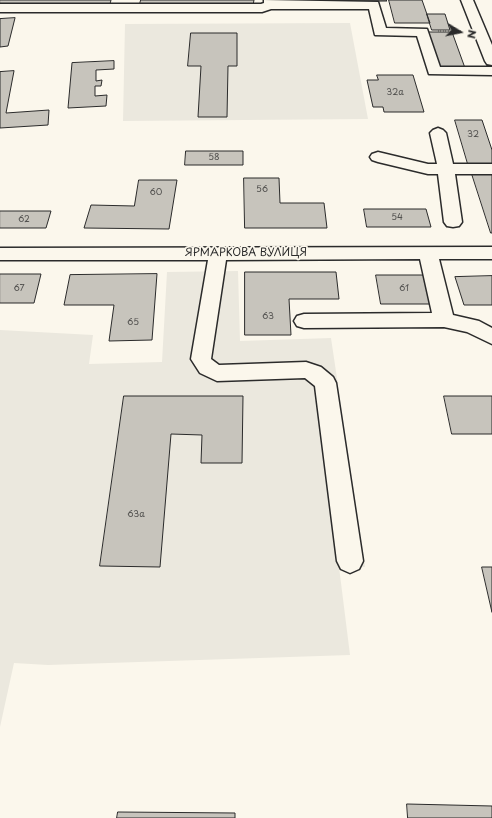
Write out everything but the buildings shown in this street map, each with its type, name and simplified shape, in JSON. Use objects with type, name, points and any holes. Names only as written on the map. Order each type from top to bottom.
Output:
[{"type":"street","points":[[466,0],[491,58]]},
{"type":"street","points":[[0,8],[124,4],[262,8],[270,2],[374,5],[380,32],[422,32],[434,71],[492,71]]},
{"type":"street","points":[[438,133],[446,169],[453,222]]},
{"type":"street","points":[[378,157],[428,169],[492,169]]},
{"type":"street","points":[[218,253],[201,359],[204,365],[217,373],[306,370],[314,373],[325,383],[350,561]]},
{"type":"street","points":[[428,253],[444,320]]},
{"type":"street","name":"ЯРМАРКОВА ВУЛИЦЯ","points":[[0,254],[492,253]]},
{"type":"street","points":[[304,321],[444,320],[472,326],[492,337]]},
{"type":"path","points":[[422,32],[426,30],[464,31]]},
{"type":"shaded area","points":[[350,23],[368,119],[123,121],[125,24]]},
{"type":"shaded area","points":[[238,271],[240,341],[331,338],[365,567],[339,567],[350,655],[48,665],[14,663],[0,727],[0,330],[93,335],[89,364],[162,362],[167,272]]}]
